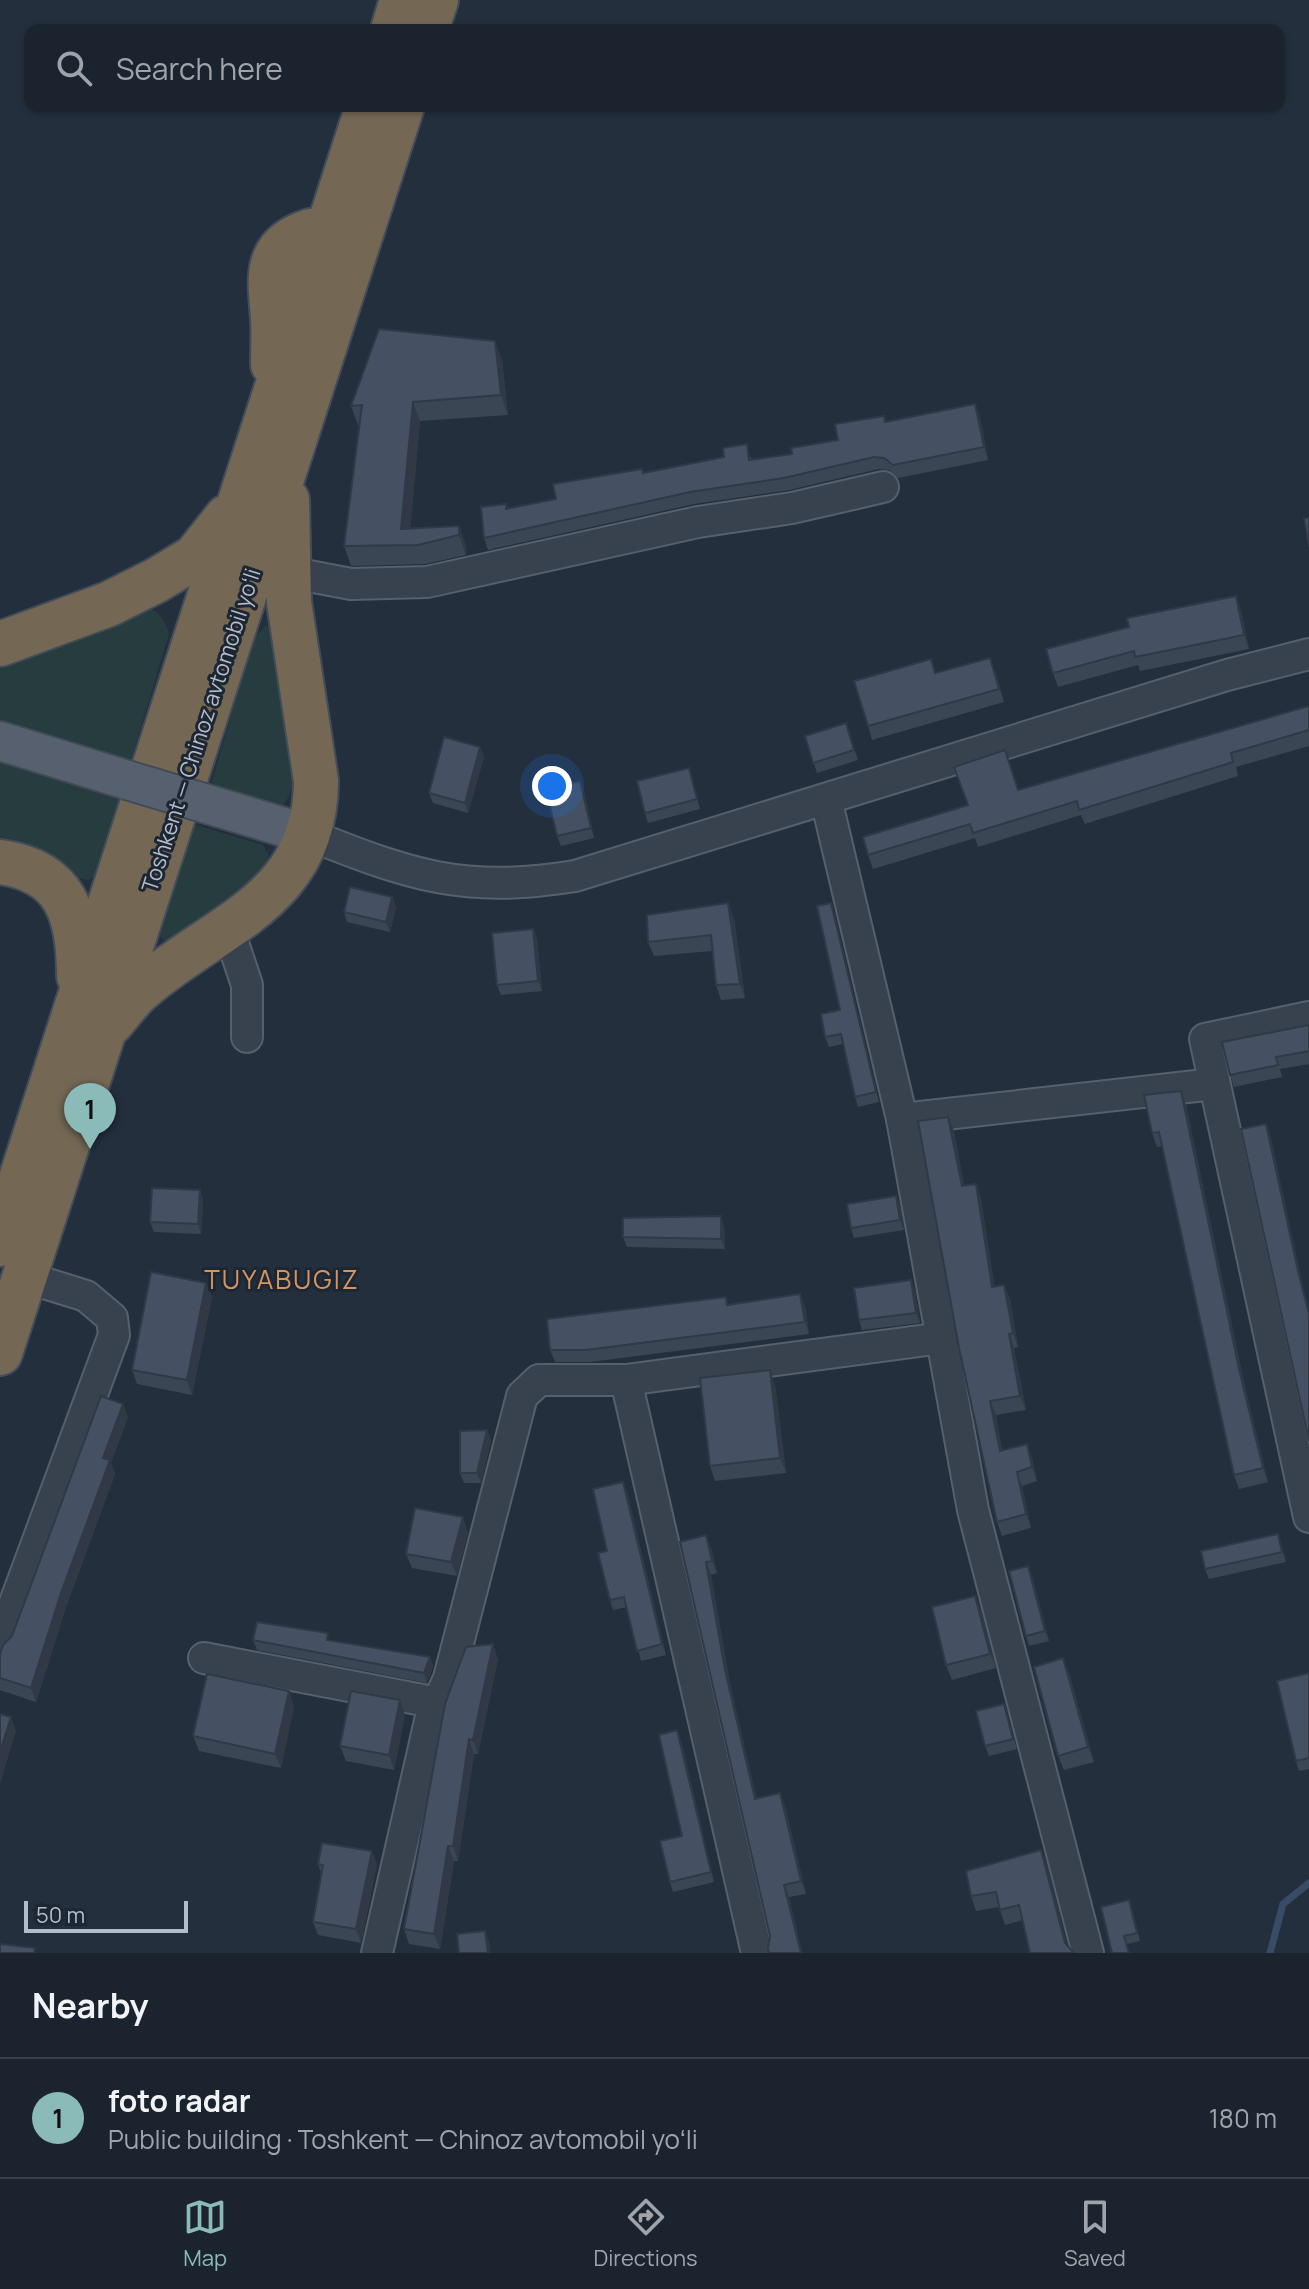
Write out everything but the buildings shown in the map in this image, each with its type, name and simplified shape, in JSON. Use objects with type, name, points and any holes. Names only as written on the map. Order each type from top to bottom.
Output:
[{"type":"highway","points":[[395,24],[402,0]]},
{"type":"highway","points":[[428,24],[436,0]]},
{"type":"highway","name":"Toshkent — Chinoz avtomobil yoʻli","points":[[0,1353],[19,1238],[91,1016],[288,458],[341,242],[367,112]]},
{"type":"highway","name":"Toshkent — Chinoz avtomobil yoʻli","points":[[341,242],[399,112]]},
{"type":"highway","name":"Toshkent — Chinoz avtomobil yoʻli","points":[[91,1016],[242,495],[273,399],[270,273],[282,249],[291,240],[311,231],[341,242]]},
{"type":"highway","points":[[0,862],[32,868],[58,888],[78,935],[91,1016],[138,992],[229,931],[282,884],[307,834],[316,799],[316,781],[289,602],[288,458]]},
{"type":"highway","points":[[0,644],[109,604],[195,557],[242,495]]},
{"type":"main road","points":[[0,741],[307,834]]},
{"type":"street","points":[[288,572],[351,584],[427,582],[698,522],[792,508],[883,487]]},
{"type":"street","points":[[307,834],[422,876],[490,885],[575,876],[1227,675],[1309,654]]},
{"type":"street","points":[[826,799],[902,1119],[973,1510],[1088,1953]]},
{"type":"street","points":[[229,931],[247,985],[247,1037]]},
{"type":"street","points":[[1309,1017],[1205,1039],[1309,1517]]},
{"type":"street","points":[[902,1119],[1214,1084]]},
{"type":"street","points":[[0,1643],[114,1335],[112,1318],[19,1238]]},
{"type":"street","points":[[377,1953],[430,1721],[449,1678],[522,1396],[539,1380],[626,1380],[942,1338]]},
{"type":"street","points":[[626,1380],[757,1953]]},
{"type":"street","points":[[204,1658],[438,1703]]},
{"type":"green space","points":[[137,604],[158,614],[169,634],[130,763],[0,724],[0,655]]},
{"type":"green space","points":[[274,625],[293,722],[295,748],[295,773],[290,793],[280,809],[210,788],[253,640],[265,626]]},
{"type":"green space","points":[[0,759],[125,799],[102,872],[88,880],[68,875],[0,842]]},
{"type":"green space","points":[[193,824],[263,845],[272,861],[270,873],[169,943],[157,935]]},
{"type":"waterway","points":[[1270,1953],[1283,1904],[1309,1883]]},
{"type":"place","name":"foto radar","points":[[90,1149]]},
{"type":"district","name":"TUYABUGIZ","points":[[282,1280]]}]
